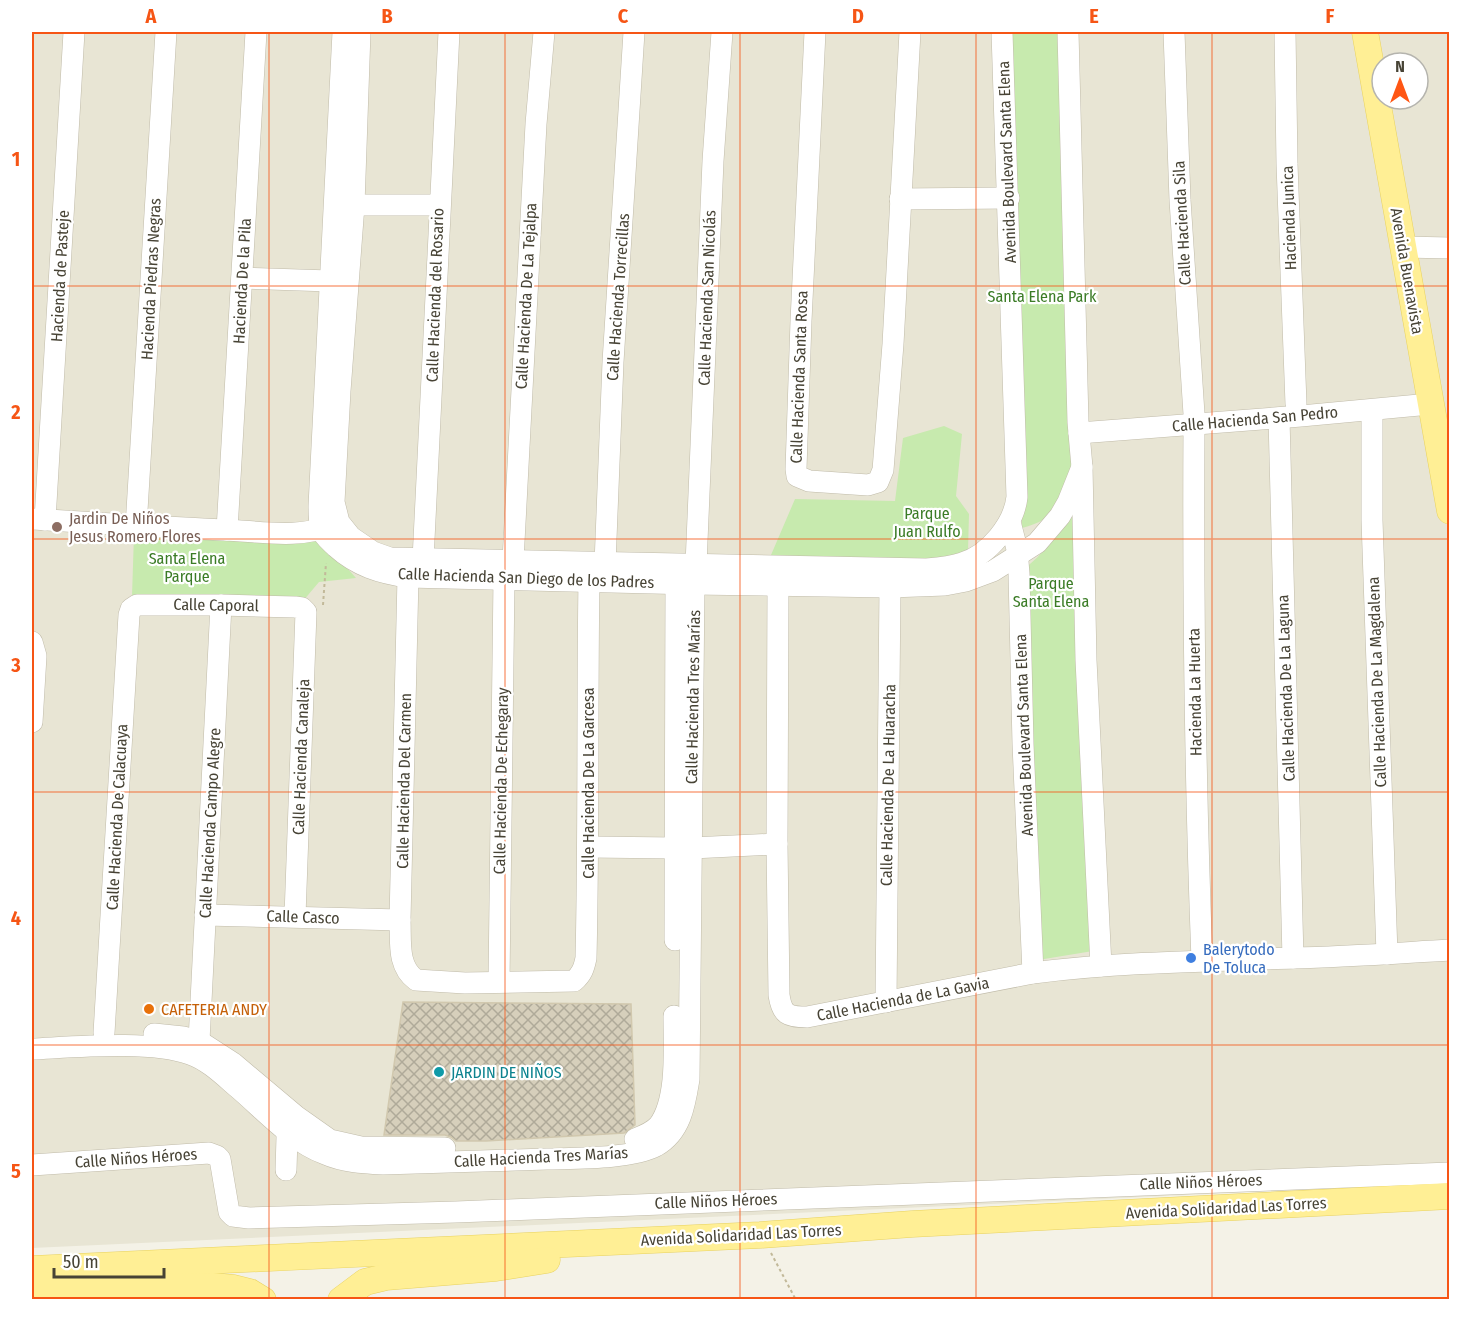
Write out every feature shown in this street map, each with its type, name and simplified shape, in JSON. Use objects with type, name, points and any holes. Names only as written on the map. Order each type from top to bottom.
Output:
[{"type":"main road","name":"Avenida Buenavista","points":[[1365,32],[1429,398],[1446,472],[1449,511]]},
{"type":"main road","name":"Avenida Solidaridad Las Torres","points":[[32,1269],[611,1242],[1449,1196]]},
{"type":"main road","points":[[341,1299],[365,1282],[386,1277],[496,1268],[549,1259],[611,1242]]},
{"type":"main road","points":[[32,1284],[87,1288],[212,1286],[250,1292],[263,1299]]},
{"type":"street","name":"Hacienda de Pasteje","points":[[38,520],[74,32]]},
{"type":"street","name":"Hacienda Piedras Negras","points":[[136,526],[166,32]]},
{"type":"street","name":"Hacienda De la Pila","points":[[227,530],[256,32]]},
{"type":"street","points":[[334,355],[354,205],[343,32]]},
{"type":"street","points":[[38,520],[283,533],[329,530],[334,502],[334,355],[330,281],[349,99],[360,32]]},
{"type":"street","name":"Calle Hacienda del Rosario","points":[[423,560],[449,32]]},
{"type":"street","name":"Calle Hacienda De La Tejalpa","points":[[509,570],[543,32]]},
{"type":"street","name":"Calle Hacienda Torrecillas","points":[[605,564],[613,362],[634,32]]},
{"type":"street","name":"Calle Hacienda San Nicolás","points":[[689,577],[722,32]]},
{"type":"street","name":"Calle Hacienda Santa Rosa","points":[[815,32],[801,309],[796,473],[802,479],[868,485],[878,482],[883,470],[893,344],[910,32]]},
{"type":"street","name":"Avenida Boulevard Santa Elena","points":[[1002,32],[1017,497],[1016,510],[1010,522],[1020,573],[1023,744],[1034,973]]},
{"type":"street","points":[[1068,32],[1086,660],[1101,966]]},
{"type":"street","name":"Calle Hacienda Sila","points":[[1174,32],[1180,200],[1194,419]]},
{"type":"street","name":"Hacienda Junica","points":[[1285,32],[1287,164],[1296,404]]},
{"type":"street","points":[[900,199],[1008,198]]},
{"type":"street","points":[[354,205],[439,205]]},
{"type":"street","points":[[1403,247],[1449,248]]},
{"type":"street","points":[[242,278],[330,281]]},
{"type":"street","name":"Calle Hacienda San Pedro","points":[[1078,428],[1237,416],[1279,418],[1372,410],[1429,398]]},
{"type":"street","name":"Calle Hacienda San Pedro","points":[[1237,416],[1296,404],[1429,398]]},
{"type":"street","name":"Calle Hacienda De La Magdalena","points":[[1372,410],[1372,543],[1387,954]]},
{"type":"street","name":"Calle Hacienda De La Laguna","points":[[1279,418],[1293,958]]},
{"type":"street","name":"Hacienda La Huerta","points":[[1194,419],[1193,600],[1202,960]]},
{"type":"street","name":"Calle Hacienda San Diego de los Padres","points":[[329,530],[351,537],[373,552],[390,558],[509,570],[544,571],[605,564],[689,577],[778,585],[823,576],[890,587],[945,585],[993,571],[1037,543],[1060,516],[1082,467]]},
{"type":"street","name":"Calle Hacienda San Diego de los Padres","points":[[544,571],[589,581],[689,577],[823,576],[925,569],[961,564],[980,555],[1010,522]]},
{"type":"street","name":"Calle Hacienda San Diego de los Padres","points":[[329,530],[340,551],[363,566],[377,571],[408,577],[509,570]]},
{"type":"street","name":"Calle Hacienda De Echegaray","points":[[499,982],[509,570]]},
{"type":"street","name":"Calle Hacienda Del Carmen","points":[[408,577],[401,955],[405,969],[417,981],[499,982]]},
{"type":"street","name":"Calle Hacienda Tres Marías","points":[[32,1034],[59,1041],[174,1050],[192,1054],[292,1123],[330,1140],[361,1147],[463,1149],[622,1142],[663,1131],[673,1080],[682,912],[689,577]]},
{"type":"street","name":"Calle Hacienda De La Garcesa","points":[[499,982],[574,981],[580,975],[586,958],[589,847],[587,711],[589,581]]},
{"type":"street","name":"Calle Hacienda de La Gavia","points":[[778,585],[779,995],[782,1009],[791,1016],[807,1017],[886,993],[1101,966],[1449,950]]},
{"type":"street","name":"Calle Hacienda De La Huaracha","points":[[886,993],[890,587]]},
{"type":"street","name":"Calle Caporal","points":[[137,605],[221,605],[301,611]]},
{"type":"street","name":"Calle Hacienda De Calacuaya","points":[[104,1032],[129,615],[131,609],[137,605]]},
{"type":"street","name":"Calle Hacienda Campo Alegre","points":[[199,1041],[221,605]]},
{"type":"street","name":"Calle Hacienda Canaleja","points":[[295,916],[301,611]]},
{"type":"street","points":[[32,643],[36,656],[32,722]]},
{"type":"street","points":[[589,847],[684,848],[777,844]]},
{"type":"street","name":"Calle Casco","points":[[205,915],[400,920]]},
{"type":"street","name":"Calle Hacienda Tres Marías","points":[[32,1048],[104,1032],[170,1035],[199,1041],[233,1063],[292,1123]]},
{"type":"street","points":[[286,1170],[292,1123]]},
{"type":"street","name":"Calle Niños Héroes","points":[[32,1165],[209,1153],[220,1159],[229,1212],[233,1216],[249,1218],[1449,1173]]},
{"type":"path","points":[[301,611],[323,608],[329,530]]},
{"type":"shaded area","points":[[32,32],[1449,32],[1449,1183],[32,1248]]},
{"type":"green space","name":"Santa Elena Park","points":[[1008,32],[1062,32],[1073,460],[1065,495],[1054,512],[1035,524],[1022,528]]},
{"type":"green space","name":"Parque Juan Rulfo","points":[[944,426],[962,434],[956,496],[969,514],[968,551],[941,560],[768,562],[795,499],[895,501],[903,438]]},
{"type":"green space","name":"Parque Santa Elena","points":[[1079,501],[1093,951],[1038,960],[1021,571],[1046,548]]},
{"type":"green space","name":"Santa Elena Parque","points":[[134,534],[322,540],[356,578],[319,582],[303,601],[132,596]]},
{"type":"building","points":[[403,1002],[631,1004],[635,1125],[624,1133],[486,1141],[456,1141],[445,1135],[384,1135]]},
{"type":"place","name":"Jardin De Niños Jesus Romero Flores","points":[[57,527]]},
{"type":"place","name":"Balerytodo De Toluca","points":[[1191,958]]},
{"type":"place","name":"CAFETERIA ANDY","points":[[149,1009]]},
{"type":"place","name":"JARDIN DE NIÑOS","points":[[439,1072]]}]
